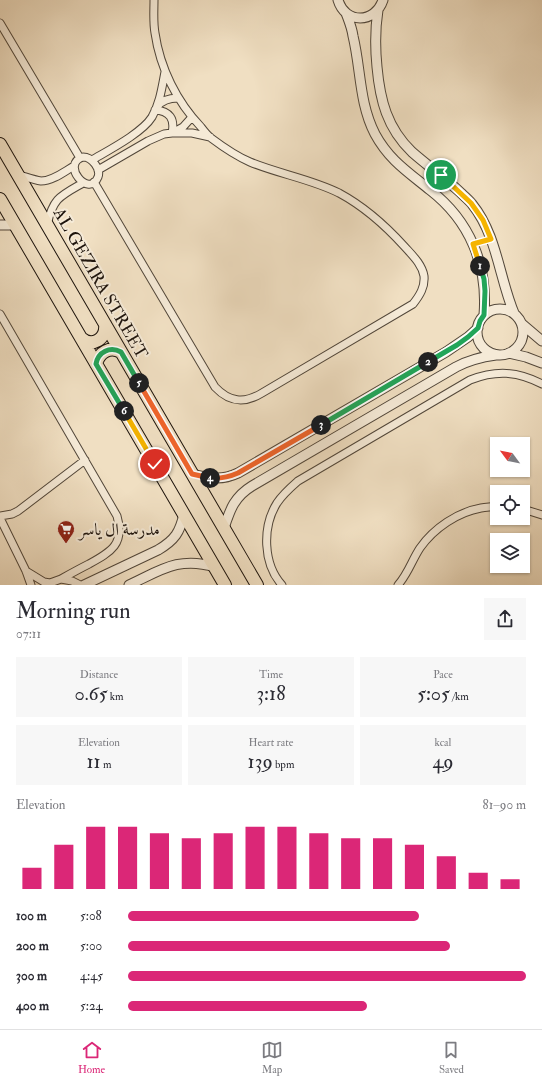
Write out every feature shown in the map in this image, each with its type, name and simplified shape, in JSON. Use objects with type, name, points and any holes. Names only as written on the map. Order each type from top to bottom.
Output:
[{"type":"main road","name":"AL GEZIRA STREET","points":[[0,144],[257,585]]},
{"type":"main road","points":[[0,199],[226,585]]},
{"type":"main road","points":[[81,338],[91,343],[98,341],[104,336],[106,328],[105,324]]},
{"type":"main road","points":[[96,364],[98,357],[103,352],[110,349],[121,352]]},
{"type":"street","points":[[94,182],[215,387],[226,396],[233,399],[248,400],[256,397],[413,304],[420,296],[424,276],[420,266],[415,258],[386,227],[370,213],[348,198],[331,190],[242,158],[210,137],[192,117],[178,98],[165,72],[154,32],[154,0]]},
{"type":"street","points":[[333,0],[354,17],[363,18],[372,15],[378,10]]},
{"type":"street","points":[[383,0],[378,10],[375,46],[378,83],[386,113],[392,127],[401,140],[411,151],[451,184],[471,203],[483,220],[491,239],[514,313]]},
{"type":"street","points":[[341,7],[354,37],[363,102],[368,118],[383,147],[394,160],[444,201],[465,228],[473,244],[484,279],[484,315]]},
{"type":"street","points":[[0,23],[80,158]]},
{"type":"street","points":[[92,160],[141,129],[152,117],[160,94],[165,72]]},
{"type":"street","points":[[155,110],[159,104],[165,100],[178,98]]},
{"type":"street","points":[[155,110],[162,110],[172,119],[174,126],[172,133]]},
{"type":"street","points":[[172,133],[183,127],[192,117]]},
{"type":"street","points":[[98,170],[151,139],[164,134],[192,133],[210,137]]},
{"type":"street","points":[[18,175],[44,181],[74,166],[80,158],[86,157],[92,160],[98,170],[98,177],[94,182],[91,184],[83,183],[57,200],[50,213],[47,226]]},
{"type":"street","points":[[74,166],[80,181],[83,183]]},
{"type":"street","points":[[0,225],[15,225]]},
{"type":"street","points":[[473,244],[491,239]]},
{"type":"street","points":[[224,528],[234,502],[252,486],[456,367],[482,357],[503,355],[515,349],[520,344],[522,338],[522,324],[519,318],[509,310],[496,309],[490,311],[484,315],[480,321],[477,335],[479,342],[483,348],[496,355]]},
{"type":"street","points":[[0,314],[117,516],[120,526],[120,536],[116,546],[110,552],[61,579],[50,583],[44,582],[26,571]]},
{"type":"street","points":[[522,324],[542,341]]},
{"type":"street","points":[[192,474],[219,479],[238,473],[446,352],[478,328]]},
{"type":"street","points":[[509,353],[542,363]]},
{"type":"street","points":[[282,585],[272,568],[268,552],[267,536],[270,520],[276,505],[286,491],[298,481],[470,380],[493,373],[505,373],[518,374],[531,378],[542,384]]},
{"type":"street","points":[[36,578],[30,583],[26,571],[0,517],[18,511],[85,460]]},
{"type":"street","points":[[398,585],[421,547],[432,534],[462,514],[490,507]]},
{"type":"street","points":[[530,512],[542,516]]},
{"type":"street","points":[[84,585],[168,544],[176,536],[182,525],[184,514]]},
{"type":"street","points":[[129,585],[168,566],[179,563],[192,562],[215,567]]},
{"type":"street","points":[[61,579],[72,581],[80,585]]},
{"type":"place","name":"مدرسة ال ياسر","points":[[66,544]]},
{"type":"route","points":[[155,464],[96,364],[98,357],[107,350],[114,349],[121,352],[192,474],[219,479],[238,473],[446,352],[478,328],[484,315],[485,291],[484,279],[473,244],[491,239],[483,220],[471,203],[441,175]]}]
